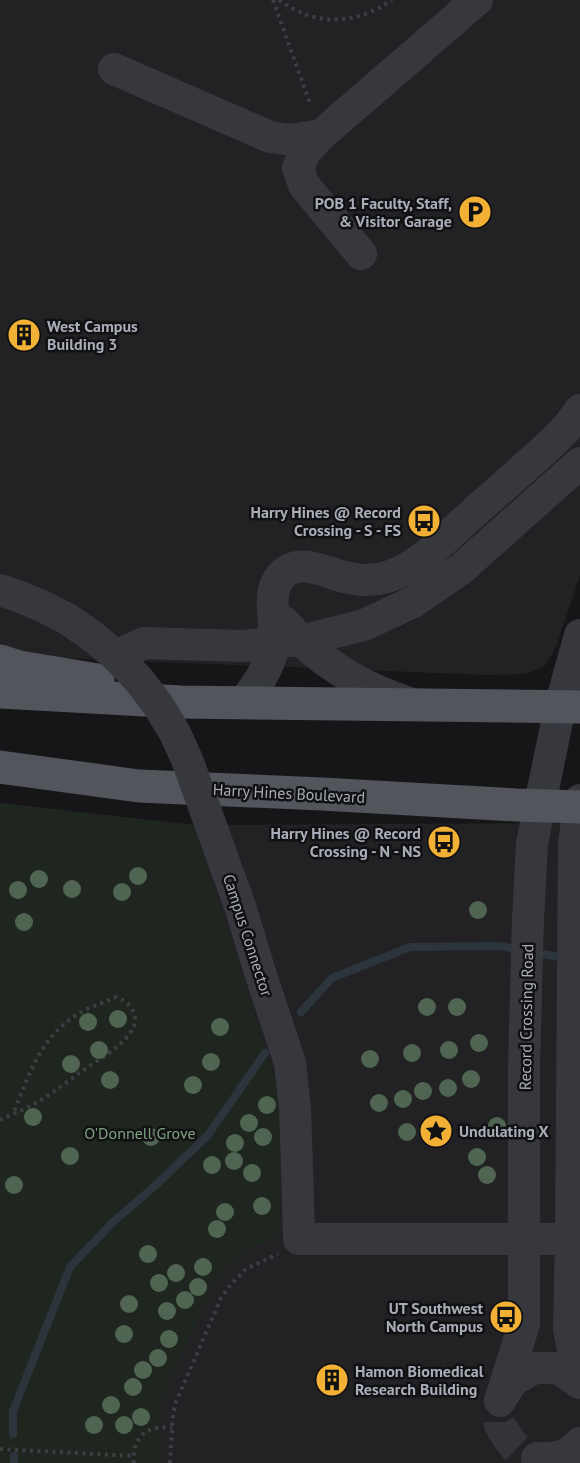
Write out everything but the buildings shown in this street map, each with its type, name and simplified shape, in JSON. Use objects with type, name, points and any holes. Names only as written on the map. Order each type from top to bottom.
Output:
[{"type":"main road","points":[[0,661],[20,667],[92,678],[181,702]]},
{"type":"main road","points":[[0,692],[181,702],[570,707]]},
{"type":"main road","name":"Harry Hines Boulevard","points":[[0,767],[139,786],[541,806],[580,805]]},
{"type":"main road","points":[[0,785],[139,786]]},
{"type":"street","points":[[361,254],[304,185],[298,168],[305,152],[321,135],[477,0]]},
{"type":"street","points":[[114,69],[270,137],[291,140],[321,135]]},
{"type":"street","points":[[243,703],[261,680],[271,656],[274,642],[273,591],[285,572],[307,567],[347,578],[375,581],[412,565],[452,533],[555,440],[580,410]]},
{"type":"street","points":[[117,656],[144,643],[242,646],[308,639],[364,625],[413,602],[461,569],[580,463]]},
{"type":"street","name":"Campus Connector","points":[[0,590],[44,607],[69,620],[117,656],[158,705],[175,733],[188,762],[241,909],[258,969],[290,1063],[295,1108],[299,1239]]},
{"type":"street","points":[[273,607],[299,639],[334,668],[385,695],[417,706]]},
{"type":"street","name":"Record Crossing Road","points":[[580,635],[570,707],[532,843],[524,1066],[524,1324],[500,1411],[513,1380],[534,1368],[558,1368],[580,1382]]},
{"type":"street","points":[[580,805],[574,844],[573,1058],[576,1238],[569,1329],[580,1382]]},
{"type":"street","points":[[299,1239],[576,1238]]},
{"type":"path","points":[[273,0],[310,102]]},
{"type":"path","points":[[279,0],[309,16],[328,20],[344,20],[380,8],[392,0]]},
{"type":"path","points":[[0,1120],[37,1103],[110,1052],[129,1034],[135,1022],[132,1008],[128,1003],[116,997],[63,1024],[43,1047],[30,1071],[13,1114]]},
{"type":"path","points":[[170,1463],[173,1414],[176,1402],[221,1298],[246,1269],[283,1252],[299,1239]]},
{"type":"path","points":[[134,1463],[136,1442],[143,1435],[151,1429],[172,1427]]},
{"type":"path","points":[[0,1449],[133,1456]]},
{"type":"shaded area","points":[[0,0],[580,0],[580,576],[556,647],[544,667],[525,674],[488,675],[31,657],[0,647]]},
{"type":"shaded area","points":[[0,803],[194,825],[580,823],[580,1463],[0,1463]]},
{"type":"green space","name":"O'Donnell Grove","points":[[0,803],[193,825],[280,1094],[279,1237],[253,1247],[231,1263],[213,1284],[162,1398],[158,1463],[0,1463]]},
{"type":"waterway","points":[[301,1012],[332,978],[410,947],[499,946],[521,950]]},
{"type":"waterway","points":[[533,952],[565,958]]},
{"type":"waterway","points":[[13,1434],[13,1411],[70,1267],[113,1222],[208,1135],[265,1053]]},
{"type":"waterway","points":[[14,1456],[14,1463]]},
{"type":"tunnel","points":[[500,1422],[510,1441],[519,1451],[537,1458]]},
{"type":"place","name":"POB 1 Faculty, Staff, & Visitor Garage","points":[[475,212]]},
{"type":"place","name":"West Campus Building 3","points":[[24,335]]},
{"type":"place","name":"Harry Hines @ Record Crossing - S - FS","points":[[424,521]]},
{"type":"place","name":"Harry Hines @ Record Crossing - N - NS","points":[[444,842]]},
{"type":"place","name":"Undulating X","points":[[436,1131]]},
{"type":"place","name":"UT Southwest North Campus","points":[[506,1317]]},
{"type":"place","name":"Hamon Biomedical Research Building","points":[[332,1380]]}]
